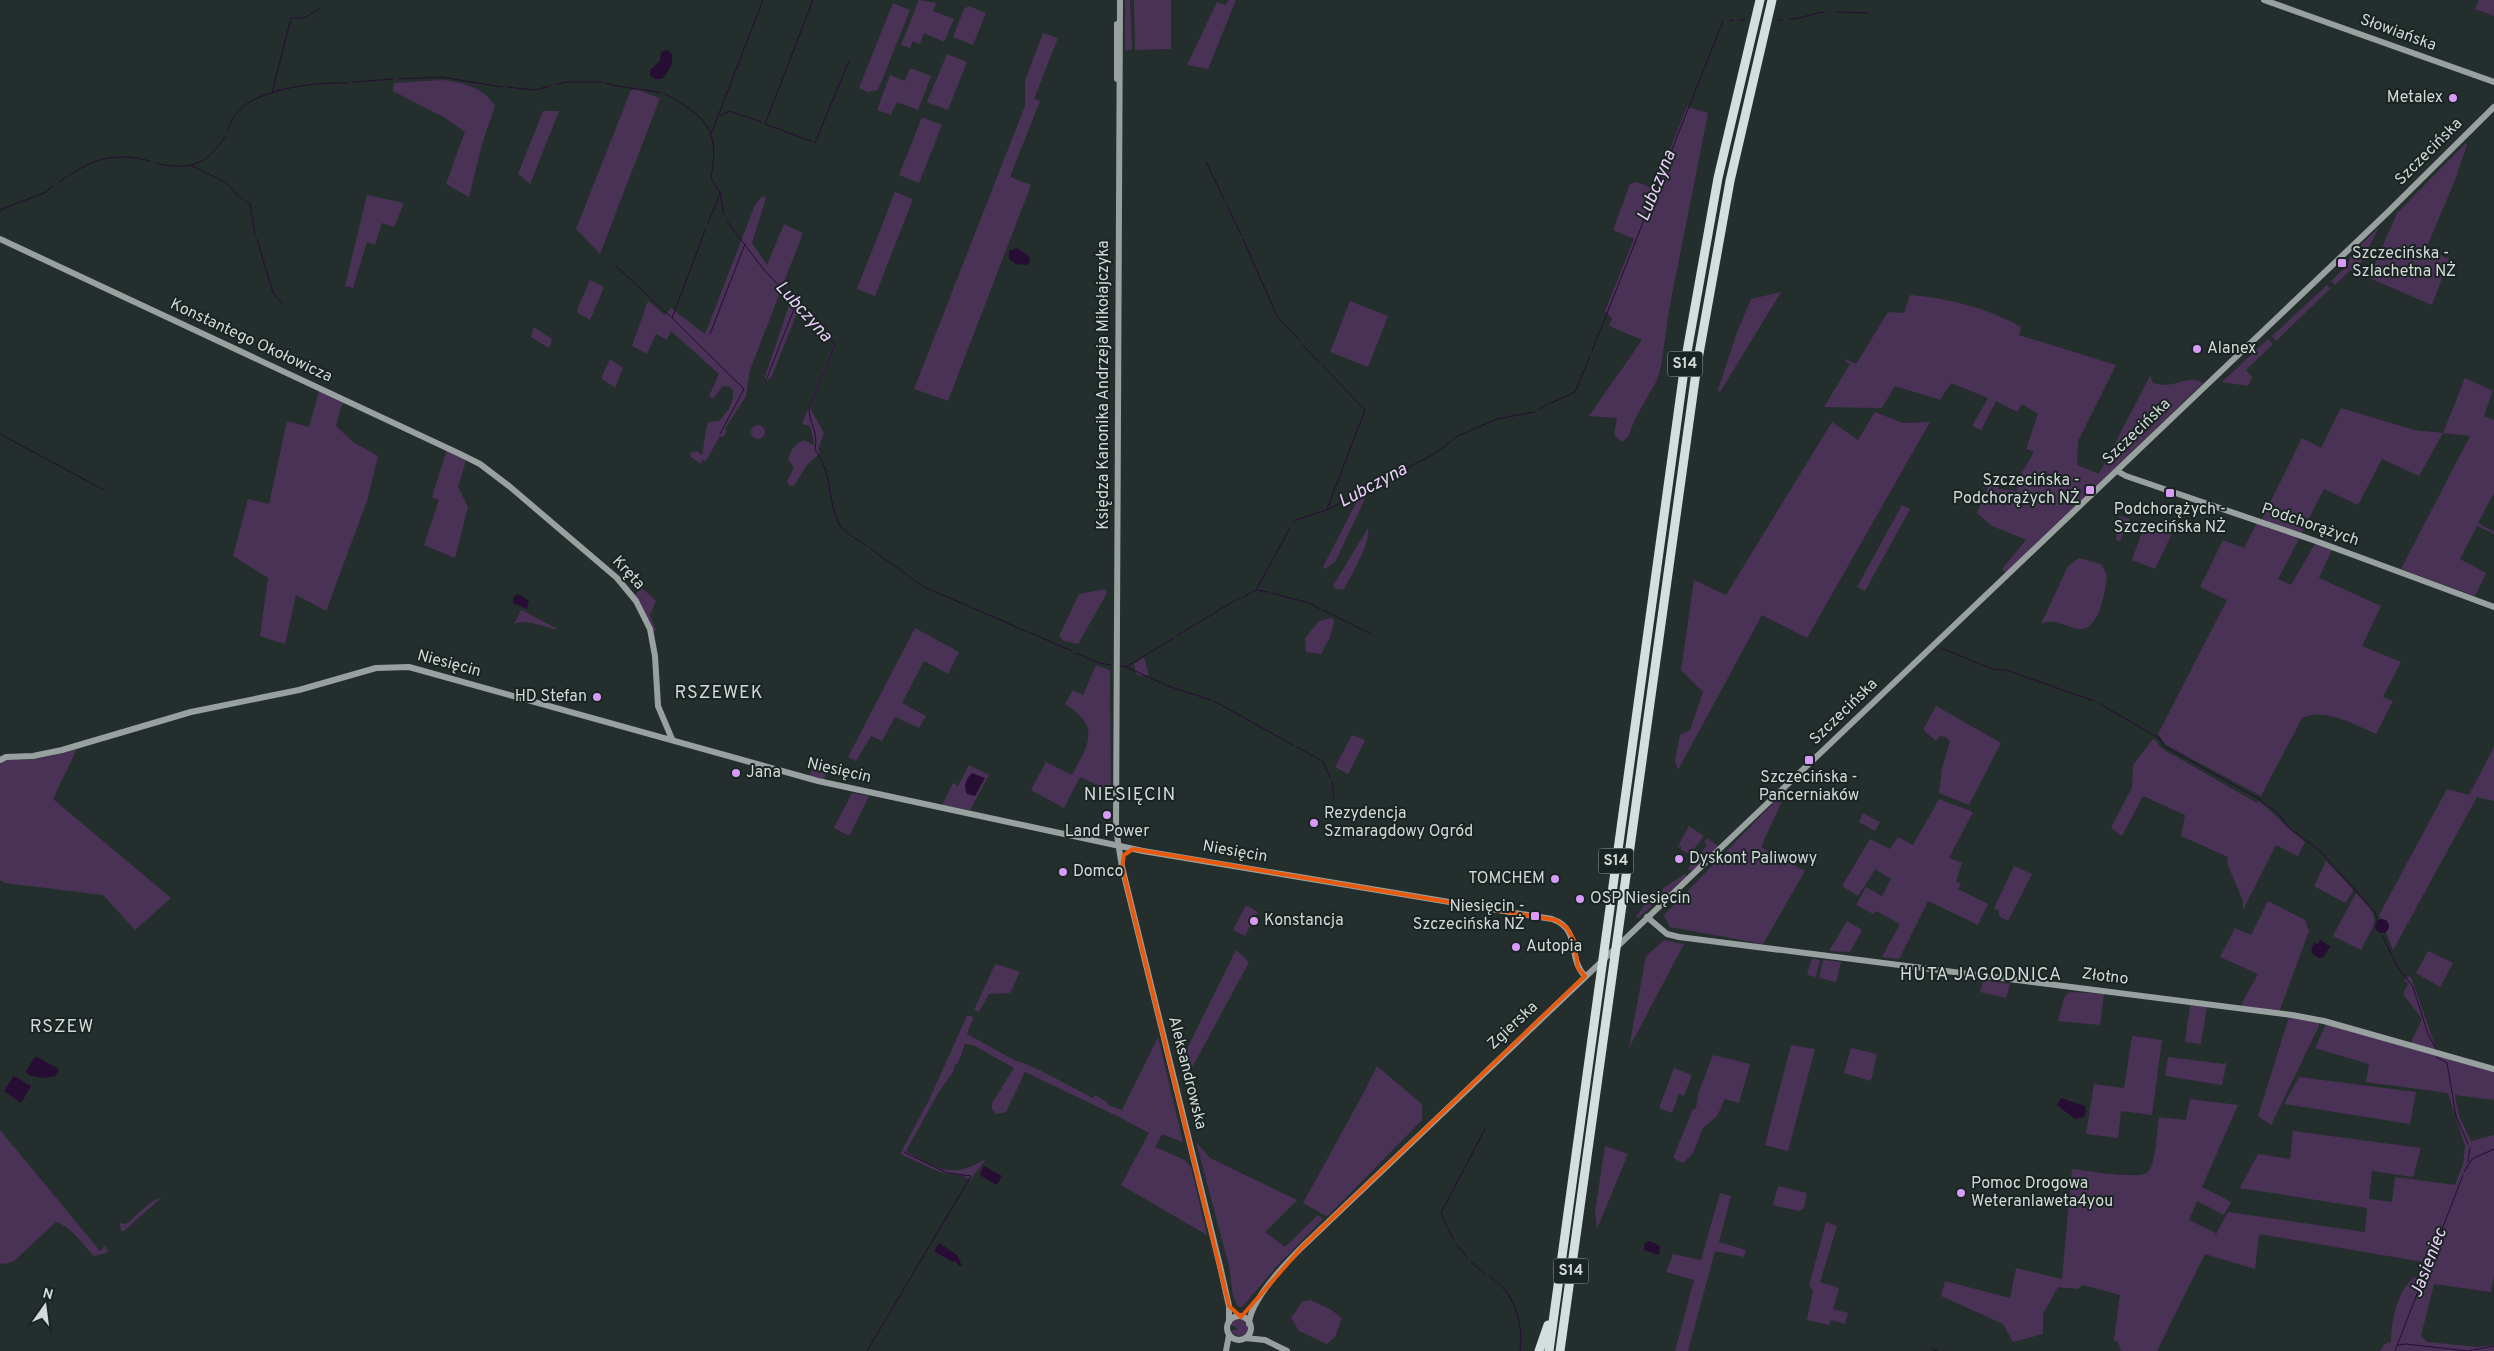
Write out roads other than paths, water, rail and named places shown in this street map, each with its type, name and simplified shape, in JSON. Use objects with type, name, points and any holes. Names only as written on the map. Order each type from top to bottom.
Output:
[{"type":"highway","name":"S14","points":[[1548,1351],[1686,354],[1720,169],[1760,0]]},
{"type":"highway","name":"S14","points":[[1562,1351],[1562,1336],[1696,365],[1730,181],[1772,0]]},
{"type":"highway","points":[[1539,1351],[1555,1304]]},
{"type":"street","name":"Księdza Kanonika Andrzeja Mikołajczyka","points":[[1116,832],[1118,188],[1116,119],[1119,0]]},
{"type":"street","name":"Słowiańska","points":[[2264,0],[2494,82]]},
{"type":"street","name":"Szczecińska","points":[[1797,775],[2387,214],[2494,107]]},
{"type":"street","name":"Konstantego Okołowicza","points":[[0,239],[460,454],[489,470]]},
{"type":"street","name":"Kręta","points":[[489,470],[617,578],[633,597],[646,620],[652,636],[658,706],[672,739]]},
{"type":"street","name":"Podchorążych","points":[[2117,471],[2126,476],[2314,540],[2494,607]]},
{"type":"street","name":"Niesięcin","points":[[2,759],[33,756],[62,750],[192,712],[299,690],[376,668],[400,666],[426,670],[818,781],[1133,849],[1552,919],[1562,924],[1571,934],[1577,967],[1586,976]]},
{"type":"street","name":"Zgierska","points":[[1240,1317],[1256,1304],[1279,1272],[1302,1247],[1797,775]]},
{"type":"street","points":[[1103,843],[1110,842],[1116,832]]},
{"type":"street","name":"Aleksandrowska","points":[[1116,832],[1122,867],[1229,1306],[1229,1322]]},
{"type":"street","points":[[1122,867],[1124,855],[1133,849]]},
{"type":"street","name":"Złotno","points":[[1647,918],[1670,935],[1708,942],[2292,1015],[2324,1021],[2494,1069]]},
{"type":"street","name":"Zgierska","points":[[1250,1326],[1256,1304]]},
{"type":"street","name":"Aleksandrowska","points":[[1229,1306],[1240,1317]]},
{"type":"street","points":[[1227,1351],[1229,1335],[1227,1328],[1229,1322],[1240,1317],[1265,1340],[1287,1351]]},
{"type":"street","points":[[1227,1351],[1242,1339],[1250,1326]]},
{"type":"street","points":[[1229,1335],[1242,1339],[1265,1340]]},
{"type":"waterway","points":[[711,134],[763,0]]},
{"type":"waterway","points":[[811,141],[765,124],[813,0]]},
{"type":"waterway","points":[[272,93],[291,18],[304,18],[321,8]]},
{"type":"waterway","name":"Lubczyna","points":[[1790,19],[1824,12]]},
{"type":"waterway","name":"Lubczyna","points":[[1837,12],[1868,13]]},
{"type":"waterway","name":"Lubczyna","points":[[1729,21],[1733,20]]},
{"type":"waterway","name":"Lubczyna","points":[[1739,20],[1745,20]]},
{"type":"waterway","name":"Lubczyna","points":[[1778,20],[1783,20]]},
{"type":"waterway","name":"Lubczyna","points":[[1592,351],[1723,21]]},
{"type":"waterway","points":[[815,143],[849,61]]},
{"type":"waterway","name":"Lubczyna","points":[[400,79],[441,77],[502,87]]},
{"type":"waterway","name":"Lubczyna","points":[[353,82],[393,79]]},
{"type":"waterway","name":"Lubczyna","points":[[556,84],[602,82]]},
{"type":"waterway","name":"Lubczyna","points":[[227,131],[238,111],[260,97],[305,85],[348,83]]},
{"type":"waterway","name":"Lubczyna","points":[[606,83],[661,93]]},
{"type":"waterway","name":"Lubczyna","points":[[507,87],[535,90],[550,86]]},
{"type":"waterway","name":"Lubczyna","points":[[665,94],[691,110],[707,127],[714,148],[711,178],[720,193],[724,214]]},
{"type":"waterway","points":[[720,116],[730,111],[761,122]]},
{"type":"waterway","name":"Lubczyna","points":[[156,163],[178,166],[196,164],[211,154],[225,136]]},
{"type":"waterway","name":"Lubczyna","points":[[59,182],[81,168],[113,157],[150,161]]},
{"type":"waterway","points":[[1206,162],[1225,201]]},
{"type":"waterway","points":[[192,166],[227,183],[238,196],[250,204],[255,234]]},
{"type":"waterway","name":"Lubczyna","points":[[0,210],[44,193],[53,186]]},
{"type":"waterway","points":[[708,223],[720,193]]},
{"type":"waterway","points":[[1227,205],[1241,235]]},
{"type":"waterway","name":"Lubczyna","points":[[726,220],[764,270],[835,344],[809,408],[816,438],[815,450],[825,467],[835,515],[839,524],[848,533],[867,546]]},
{"type":"waterway","points":[[706,228],[672,318],[744,389],[720,434]]},
{"type":"waterway","points":[[257,239],[273,293],[282,303]]},
{"type":"waterway","points":[[1243,239],[1277,316],[1300,341]]},
{"type":"waterway","points":[[710,334],[745,244]]},
{"type":"waterway","points":[[616,266],[672,318]]},
{"type":"waterway","points":[[767,378],[796,304]]},
{"type":"waterway","points":[[1303,345],[1319,362]]},
{"type":"waterway","name":"Lubczyna","points":[[1538,409],[1575,392],[1590,356]]},
{"type":"waterway","points":[[1323,366],[1365,410],[1327,509]]},
{"type":"waterway","name":"Lubczyna","points":[[1292,523],[1295,520],[1327,510],[1434,454],[1458,436],[1497,419],[1534,412]]},
{"type":"waterway","points":[[0,434],[104,490]]},
{"type":"waterway","name":"Lubczyna","points":[[1243,597],[1256,590],[1290,528]]},
{"type":"waterway","name":"Lubczyna","points":[[871,549],[924,587],[1072,651]]},
{"type":"waterway","points":[[1257,590],[1268,592]]},
{"type":"waterway","points":[[1271,593],[1309,603],[1320,609]]},
{"type":"waterway","name":"Lubczyna","points":[[1178,635],[1239,598]]},
{"type":"waterway","points":[[1323,610],[1371,634]]},
{"type":"waterway","name":"Lubczyna","points":[[1120,666],[1126,667],[1174,638]]},
{"type":"waterway","points":[[1942,648],[1992,669],[2006,670],[2094,701]]},
{"type":"waterway","name":"Lubczyna","points":[[1076,653],[1099,663],[1111,665]]},
{"type":"waterway","points":[[1126,667],[1166,685]]},
{"type":"waterway","points":[[1168,686],[1211,700]]},
{"type":"waterway","points":[[1214,701],[1293,745]]},
{"type":"waterway","points":[[2098,703],[2159,738],[2164,746],[2259,799],[2279,814],[2287,826],[2320,851],[2375,912],[2378,922]]},
{"type":"waterway","points":[[1297,747],[1320,760]]},
{"type":"waterway","points":[[1323,762],[1330,777]]},
{"type":"waterway","points":[[1332,782],[1334,798]]},
{"type":"waterway","points":[[2382,935],[2397,966],[2413,987],[2428,1034],[2436,1049]]},
{"type":"waterway","points":[[2436,1057],[2447,1063],[2456,1116],[2468,1144]]},
{"type":"waterway","points":[[1453,1239],[1441,1213],[1485,1129]]},
{"type":"waterway","points":[[2468,1162],[2470,1148]]},
{"type":"waterway","name":"Jasieniec","points":[[2464,1172],[2472,1159],[2494,1149]]},
{"type":"waterway","points":[[867,1351],[971,1176],[947,1173],[904,1152]]},
{"type":"waterway","name":"Jasieniec","points":[[2395,1351],[2463,1175]]},
{"type":"waterway","points":[[1456,1244],[1468,1259]]},
{"type":"waterway","points":[[1471,1262],[1486,1274]]},
{"type":"waterway","points":[[1489,1276],[1498,1282],[1511,1299],[1519,1319],[1520,1351]]},
{"type":"waterway","points":[[2398,1345],[2406,1344],[2468,1351],[2494,1346]]},
{"type":"waterway","points":[[1932,1349],[1937,1351]]},
{"type":"place","name":"Metalex","points":[[2453,98]]},
{"type":"place","name":"Szczecińska - Szlachetna NŻ","points":[[2342,263]]},
{"type":"place","name":"Alanex","points":[[2197,349]]},
{"type":"place","name":"Szczecińska - Podchorążych NŻ","points":[[2090,490]]},
{"type":"place","name":"Podchorążych - Szczecińska NŻ","points":[[2170,493]]},
{"type":"place","name":"HD Stefan","points":[[597,697]]},
{"type":"place","name":"Szczecińska - Pancerniaków","points":[[1809,760]]},
{"type":"place","name":"Jana","points":[[736,773]]},
{"type":"place","name":"Land Power","points":[[1107,815]]},
{"type":"place","name":"Rezydencja Szmaragdowy Ogród","points":[[1314,823]]},
{"type":"place","name":"Dyskont Paliwowy","points":[[1679,859]]},
{"type":"place","name":"Domco","points":[[1063,872]]},
{"type":"place","name":"TOMCHEM","points":[[1555,879]]},
{"type":"place","name":"OSP Niesięcin","points":[[1580,899]]},
{"type":"place","name":"Niesięcin - Szczecińska NŻ","points":[[1535,916]]},
{"type":"place","name":"Konstancja","points":[[1254,921]]},
{"type":"place","name":"Autopia","points":[[1516,947]]},
{"type":"place","name":"Pomoc Drogowa Weteranlaweta4you","points":[[1961,1193]]},
{"type":"district","name":"RSZEWEK","points":[[719,693]]},
{"type":"district","name":"NIESIĘCIN","points":[[1130,795]]},
{"type":"district","name":"HUTA JAGODNICA","points":[[1981,975]]},
{"type":"district","name":"RSZEW","points":[[62,1027]]}]
